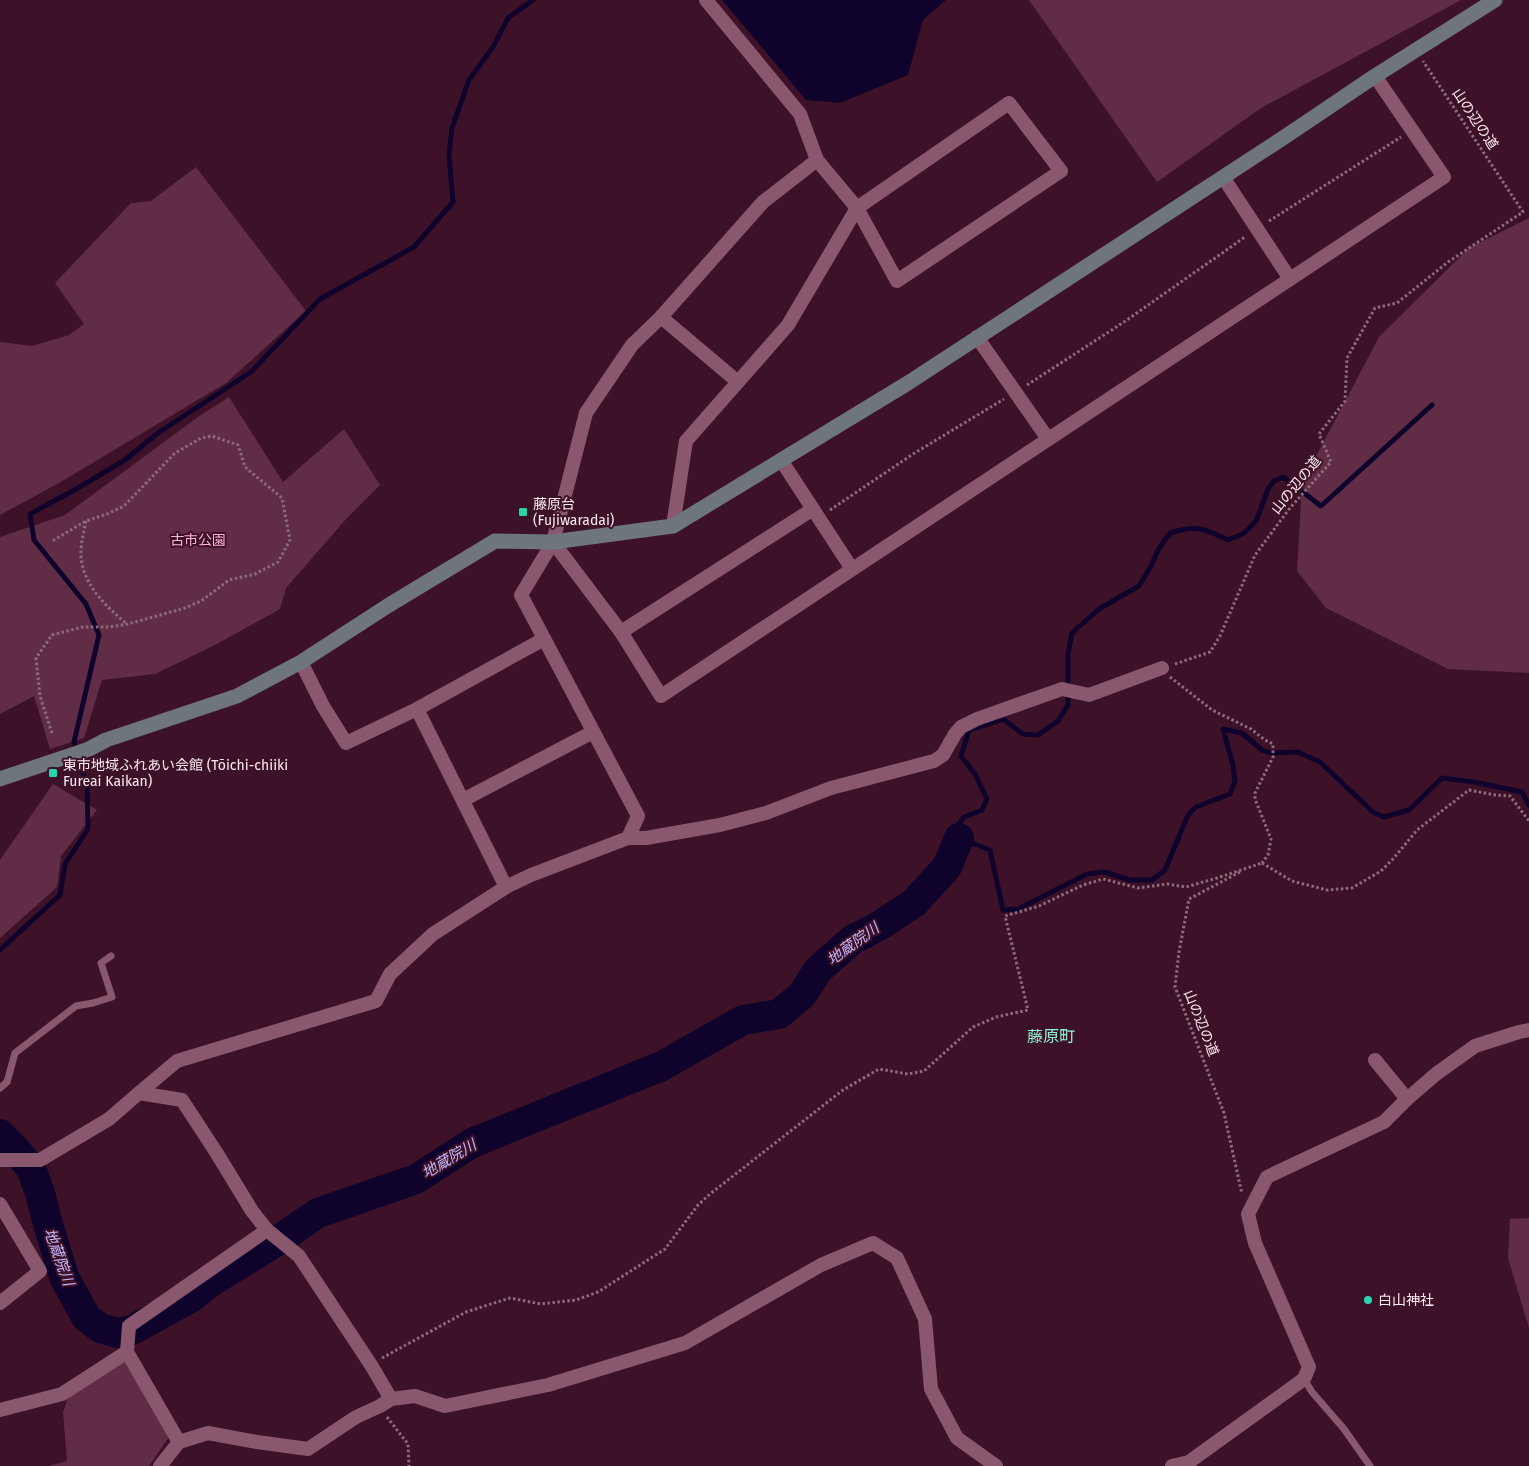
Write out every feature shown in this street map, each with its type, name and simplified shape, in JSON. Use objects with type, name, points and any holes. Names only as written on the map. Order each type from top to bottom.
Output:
[{"type":"street","points":[[673,526],[686,441],[788,325],[857,208],[1009,102],[1061,171],[897,281],[857,208],[817,160],[800,114],[706,0]]},
{"type":"street","points":[[0,779],[88,749],[106,740],[237,696],[301,662],[389,605],[495,541],[553,542],[673,526],[908,383],[1375,76],[1495,0]]},
{"type":"street","points":[[553,542],[621,632],[661,696],[1444,177],[1375,76]]},
{"type":"street","points":[[628,838],[638,816],[521,595],[553,542],[586,413],[632,346],[661,317],[764,202],[817,160]]},
{"type":"street","points":[[1224,177],[1290,279]]},
{"type":"street","points":[[661,317],[738,382]]},
{"type":"street","points":[[977,338],[1048,439]]},
{"type":"street","points":[[781,460],[852,569]]},
{"type":"street","points":[[621,632],[816,513]]},
{"type":"street","points":[[301,662],[323,706],[346,744],[417,709],[544,639]]},
{"type":"street","points":[[7,1160],[40,1160],[109,1119],[177,1060],[376,1000],[390,974],[433,934],[506,887],[531,875],[628,838],[646,838],[720,825],[766,813],[831,788],[934,761],[943,755],[955,734],[962,727],[977,719],[1062,689],[1089,696],[1162,668]]},
{"type":"street","points":[[417,709],[506,887]]},
{"type":"street","points":[[463,800],[593,732]]},
{"type":"street","points":[[1172,1466],[1190,1464],[1304,1379],[1309,1367],[1255,1243],[1248,1214],[1267,1177],[1384,1122],[1436,1074],[1475,1046],[1529,1030]]},
{"type":"street","points":[[1375,1060],[1407,1099]]},
{"type":"street","points":[[139,1093],[182,1100],[252,1211],[267,1230],[299,1256],[371,1365],[385,1403]]},
{"type":"street","points":[[0,1204],[40,1271],[0,1303]]},
{"type":"street","points":[[179,1442],[127,1352],[129,1326],[267,1230]]},
{"type":"street","points":[[160,1466],[179,1442],[208,1433],[308,1449],[356,1417],[385,1403],[415,1396],[445,1406],[548,1385],[685,1343],[821,1265],[873,1243],[896,1258],[925,1319],[931,1390],[956,1438],[996,1466]]},
{"type":"street","points":[[0,1410],[62,1394],[127,1352]]},
{"type":"lane","points":[[0,1088],[7,1082],[15,1052],[76,1006],[112,997],[101,963],[111,956]]},
{"type":"lane","points":[[1304,1379],[1312,1392],[1344,1429],[1370,1466]]},
{"type":"path","name":"山の辺の道","points":[[1162,668],[1210,652],[1220,636],[1255,555],[1290,508],[1331,462],[1319,434],[1345,402],[1347,358],[1375,308],[1397,303],[1448,262],[1523,212],[1416,50]]},
{"type":"path","points":[[816,513],[1015,392],[1124,322],[1257,228],[1412,130]]},
{"type":"path","points":[[52,541],[86,521],[124,506],[175,452],[201,438],[212,436],[238,446],[245,467],[282,498],[290,540],[278,562],[255,574],[229,580],[201,601],[186,608],[128,624],[90,628],[83,626],[52,635],[36,658],[40,696],[52,733]]},
{"type":"path","points":[[86,521],[82,541],[82,564],[90,586],[108,607],[128,624]]},
{"type":"path","points":[[371,1365],[466,1312],[510,1298],[542,1304],[576,1300],[598,1292],[665,1249],[698,1206],[710,1194],[844,1090],[879,1069],[908,1074],[924,1071],[973,1027],[996,1017],[1028,1010],[1005,916],[1039,906],[1083,885],[1103,879],[1138,888],[1167,884],[1186,887],[1262,863],[1268,855],[1271,839],[1255,799],[1255,793],[1273,757],[1273,744],[1252,729],[1212,710],[1174,681],[1162,668]]},
{"type":"path","points":[[1262,863],[1292,881],[1327,890],[1352,888],[1381,871],[1417,830],[1469,790],[1510,796],[1529,821]]},
{"type":"path","name":"山の辺の道","points":[[1247,868],[1189,900],[1179,952],[1175,987],[1224,1113],[1241,1192],[1248,1214]]},
{"type":"path","points":[[385,1403],[408,1444],[409,1466]]},
{"type":"green space","points":[[1029,0],[1461,0],[1261,108],[1157,182]]},
{"type":"green space","points":[[196,167],[306,311],[226,383],[59,483],[0,515],[0,342],[32,346],[69,335],[84,324],[55,283],[131,203],[151,201]]},
{"type":"green space","points":[[1529,218],[1529,673],[1448,669],[1326,608],[1297,571],[1302,483],[1379,337],[1469,248]]},
{"type":"green space","name":"古市公園","points":[[229,397],[283,482],[344,429],[380,485],[347,518],[286,588],[280,609],[215,645],[155,674],[102,680],[84,738],[50,749],[34,696],[0,714],[0,537],[65,515],[198,417]]},
{"type":"green space","points":[[53,784],[97,810],[61,856],[57,887],[0,938],[0,860]]},
{"type":"green space","points":[[1529,1218],[1529,1328],[1508,1258],[1510,1219]]},
{"type":"green space","points":[[126,1360],[169,1437],[149,1466],[49,1466],[67,1461],[63,1412],[69,1395]]},
{"type":"shaded area","points":[[722,0],[946,0],[923,20],[908,75],[840,103],[806,100]]},
{"type":"waterway","points":[[0,950],[60,895],[65,864],[88,829],[87,786],[74,742],[99,635],[86,604],[34,540],[30,514],[125,460],[158,433],[251,372],[320,299],[414,247],[453,202],[449,154],[452,128],[469,80],[493,47],[508,18],[533,0]]},
{"type":"waterway","points":[[1432,405],[1321,506],[1283,477],[1274,481],[1268,489],[1256,521],[1243,534],[1228,540],[1200,529],[1187,529],[1170,533],[1159,548],[1139,586],[1099,609],[1072,633],[1068,654],[1068,705],[1058,721],[1038,735],[1023,734],[1003,719],[969,730],[961,756],[975,774],[987,799],[982,810],[964,817],[955,830],[959,838],[990,850],[1003,910],[1018,909],[1087,874],[1104,872],[1130,880],[1152,880],[1165,870],[1188,815],[1196,807],[1230,794],[1235,781],[1233,765],[1223,729],[1242,733],[1262,750],[1270,753],[1298,752],[1320,762],[1373,812],[1384,817],[1409,810],[1442,778],[1474,782],[1522,792],[1529,805]]},
{"type":"waterway","name":"地蔵院川","points":[[0,1134],[31,1168],[64,1277],[86,1317],[100,1328],[118,1333],[132,1330],[192,1297],[211,1282],[318,1213],[416,1179],[472,1143],[662,1066],[743,1020],[779,1014],[802,995],[818,970],[852,940],[879,926],[914,903],[947,867],[959,838]]},
{"type":"place","name":"藤原台 (Fujiwaradai)","points":[[523,512]]},
{"type":"place","name":"東市地域ふれあい会館 (Tōichi-chiiki Fureai Kaikan)","points":[[53,773]]},
{"type":"place","name":"白山神社","points":[[1368,1300]]},
{"type":"district","name":"藤原町","points":[[1051,1036]]}]
